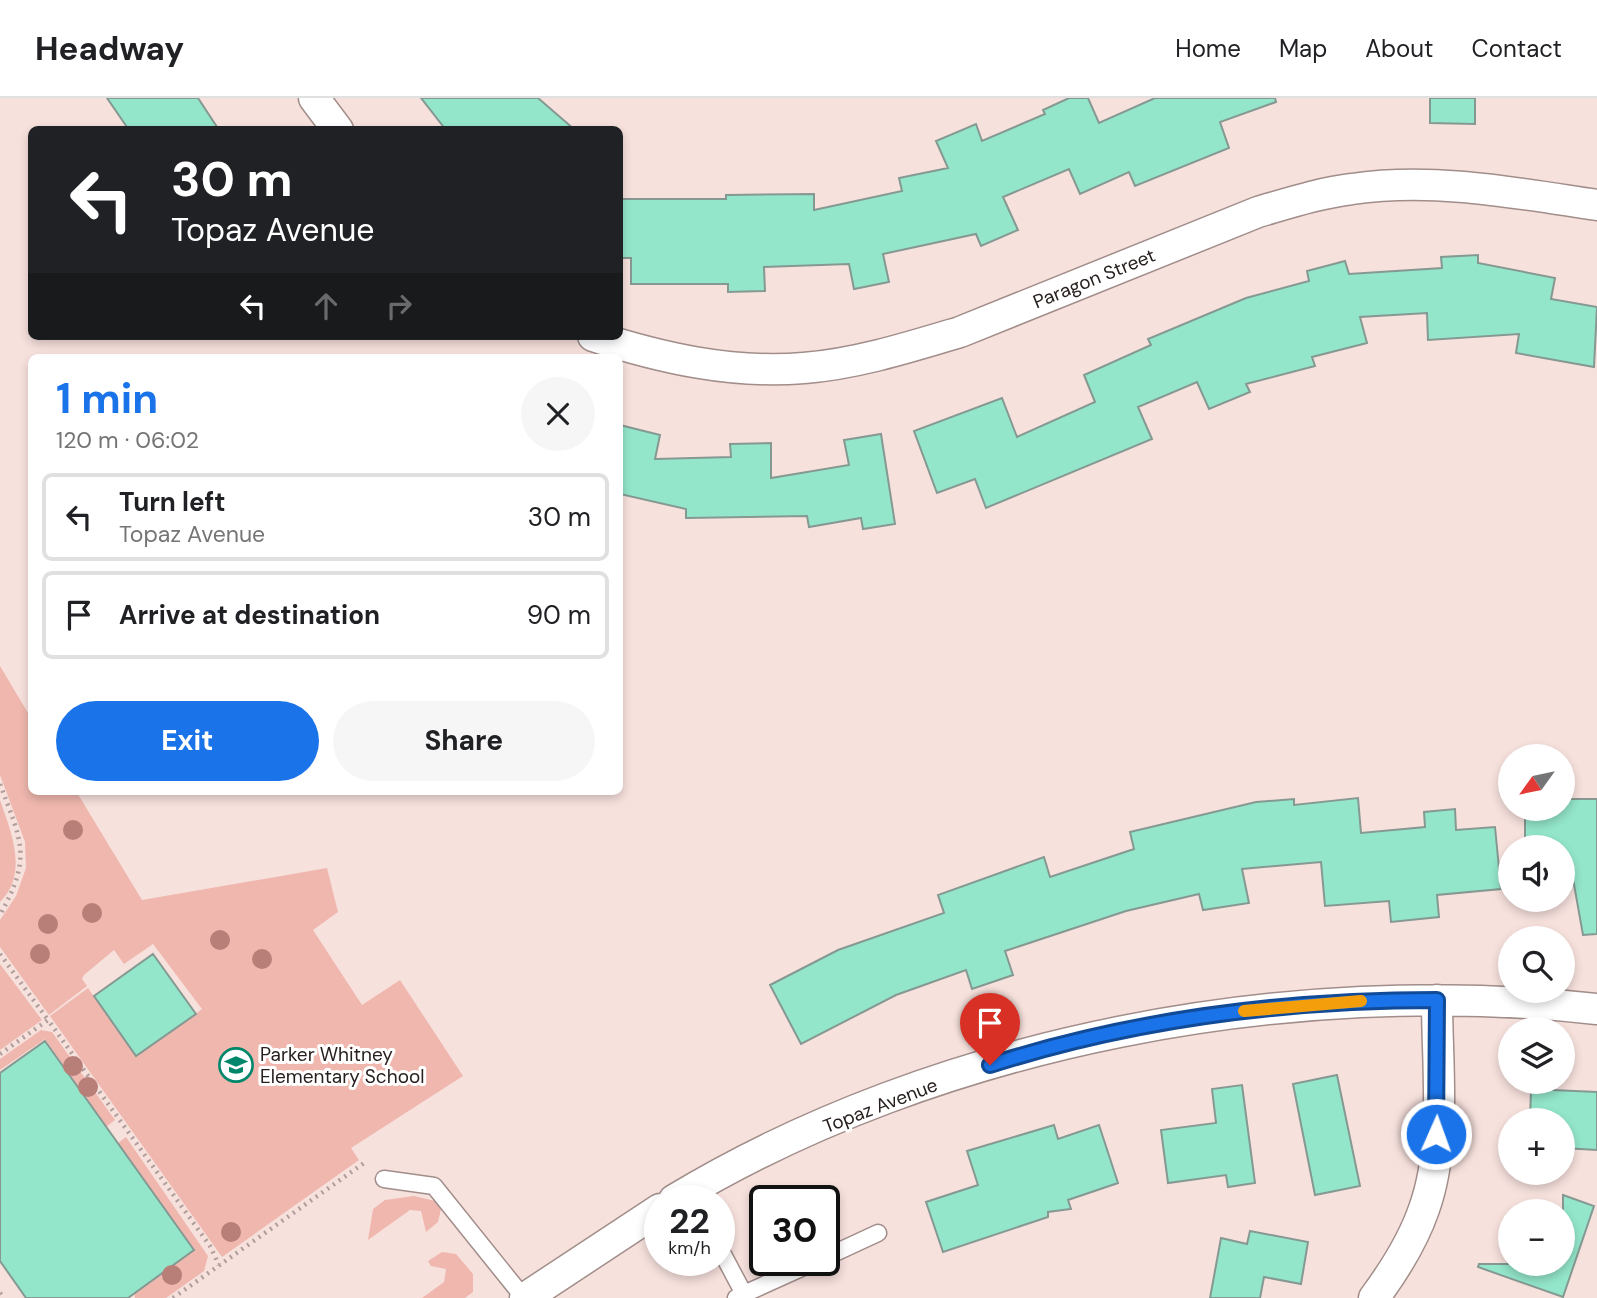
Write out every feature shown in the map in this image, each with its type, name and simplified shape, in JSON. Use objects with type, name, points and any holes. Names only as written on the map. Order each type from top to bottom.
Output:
[{"type":"street","points":[[314,98],[335,126]]},
{"type":"street","name":"Paragon Street","points":[[605,340],[648,354],[709,365],[752,369],[805,368],[913,346],[960,332],[1258,212],[1309,197],[1353,188],[1455,185],[1597,205]]},
{"type":"street","points":[[1374,1298],[1409,1244],[1425,1207],[1436,1134],[1437,1000]]},
{"type":"street","name":"Topaz Avenue","points":[[707,1185],[769,1150],[843,1117],[925,1086],[1039,1052],[1184,1019],[1273,1007],[1437,1000],[1548,1003],[1597,1009]]},
{"type":"street","points":[[525,1298],[644,1220]]},
{"type":"lane","points":[[384,1179],[434,1186],[525,1298]]},
{"type":"lane","points":[[840,1251],[878,1233]]},
{"type":"lane","points":[[731,1276],[740,1296],[784,1276]]},
{"type":"path","points":[[0,784],[19,837],[23,862],[15,888],[0,915]]},
{"type":"path","points":[[0,954],[210,1246],[219,1265]]},
{"type":"path","points":[[0,1054],[48,1020]]},
{"type":"path","points":[[173,1298],[369,1161]]},
{"type":"path","points":[[0,1293],[4,1298]]},
{"type":"shaded area","points":[[0,666],[28,713],[28,795],[78,795],[142,900],[327,868],[338,912],[313,930],[362,1005],[400,980],[463,1076],[351,1148],[359,1160],[222,1257],[50,1016],[88,988],[136,1057],[202,1009],[153,944],[124,964],[114,950],[84,975],[82,979],[87,986],[49,1015],[0,947],[0,920],[16,896],[26,868],[25,842],[0,775]]},
{"type":"shaded area","points":[[0,800],[12,839],[16,865],[9,891],[0,902]]},
{"type":"shaded area","points":[[0,964],[42,1020],[0,1050]]},
{"type":"shaded area","points":[[41,1030],[52,1032],[115,1120],[106,1127],[45,1039],[0,1070],[0,1059]]},
{"type":"shaded area","points":[[126,1137],[208,1256],[204,1271],[166,1298],[135,1298],[134,1293],[194,1250],[127,1155],[113,1147]]},
{"type":"shaded area","points":[[414,1196],[435,1201],[441,1209],[438,1222],[426,1232],[421,1211],[410,1210],[368,1240],[373,1209],[385,1200]]},
{"type":"shaded area","points":[[442,1252],[456,1254],[473,1274],[473,1292],[465,1298],[422,1298],[444,1282],[446,1269],[431,1266],[428,1261]]},
{"type":"building","points":[[107,98],[198,98],[216,126],[126,126]]},
{"type":"building","points":[[421,98],[538,98],[570,126],[443,126]]},
{"type":"building","points":[[1069,98],[1088,98],[1099,123],[1155,98],[1275,98],[1276,102],[1220,122],[1229,148],[1135,186],[1129,172],[1080,194],[1069,169],[1003,197],[1018,230],[981,246],[976,234],[883,254],[889,282],[854,289],[849,264],[764,267],[765,291],[728,292],[728,284],[631,284],[631,258],[623,258],[623,199],[726,199],[726,195],[814,194],[814,210],[902,191],[899,178],[948,168],[936,141],[976,124],[982,141],[1045,114],[1043,110]]},
{"type":"building","points":[[1430,98],[1475,98],[1475,124],[1430,123]]},
{"type":"building","points":[[1478,255],[1478,263],[1555,278],[1551,299],[1597,307],[1594,367],[1516,353],[1519,334],[1428,340],[1427,313],[1360,317],[1367,343],[1312,357],[1315,366],[1246,384],[1250,392],[1209,409],[1197,382],[1138,407],[1152,439],[986,508],[975,479],[937,493],[914,431],[1002,398],[1017,437],[1095,402],[1084,375],[1151,345],[1148,339],[1246,298],[1309,281],[1307,271],[1345,261],[1349,274],[1442,268],[1441,257]]},
{"type":"building","points":[[623,426],[660,435],[655,459],[731,457],[730,444],[771,443],[771,478],[849,465],[844,440],[881,434],[895,524],[863,529],[861,518],[809,527],[807,516],[686,518],[686,509],[623,495]]},
{"type":"building","points":[[1358,798],[1361,833],[1425,827],[1424,812],[1455,809],[1456,830],[1495,827],[1498,889],[1437,895],[1439,917],[1391,922],[1389,901],[1325,906],[1321,862],[1242,869],[1249,903],[1203,910],[1199,894],[1126,911],[1005,951],[1013,975],[972,989],[966,970],[896,995],[801,1044],[770,985],[838,950],[944,913],[938,895],[1044,857],[1050,877],[1134,849],[1130,832],[1256,802],[1294,799],[1294,805]]},
{"type":"building","points":[[1575,799],[1597,799],[1597,934],[1583,935],[1575,890],[1575,835],[1525,835],[1525,821],[1575,821]]},
{"type":"building","points":[[153,954],[196,1014],[136,1056],[94,996]]},
{"type":"building","points":[[45,1041],[194,1250],[128,1298],[26,1298],[0,1261],[0,1073]]},
{"type":"building","points":[[1337,1075],[1360,1186],[1315,1195],[1293,1084]]},
{"type":"building","points":[[1242,1085],[1255,1183],[1228,1187],[1226,1175],[1168,1183],[1161,1130],[1216,1123],[1212,1089]]},
{"type":"building","points":[[1597,1092],[1597,1150],[1575,1149],[1575,1108],[1530,1108],[1531,1094]]},
{"type":"building","points":[[1054,1125],[1058,1139],[1099,1125],[1118,1183],[1068,1200],[1071,1209],[1048,1212],[1048,1217],[943,1252],[926,1202],[978,1185],[967,1151]]},
{"type":"building","points":[[1575,1199],[1594,1206],[1575,1262]]},
{"type":"building","points":[[1250,1231],[1308,1242],[1301,1284],[1264,1277],[1260,1298],[1210,1298],[1221,1238],[1247,1244]]},
{"type":"building","points":[[1479,1264],[1498,1264],[1498,1274],[1478,1267]]},
{"type":"building","points":[[1504,1276],[1570,1276],[1563,1297]]},
{"type":"slow traffic","points":[[1244,1011],[1361,1001]]},
{"type":"place","name":"Parker Whitney Elementary School","points":[[236,1065]]},
{"type":"route","points":[[990,1065],[1091,1038],[1184,1019],[1273,1007],[1385,1000],[1437,1000],[1436,1134]]}]
